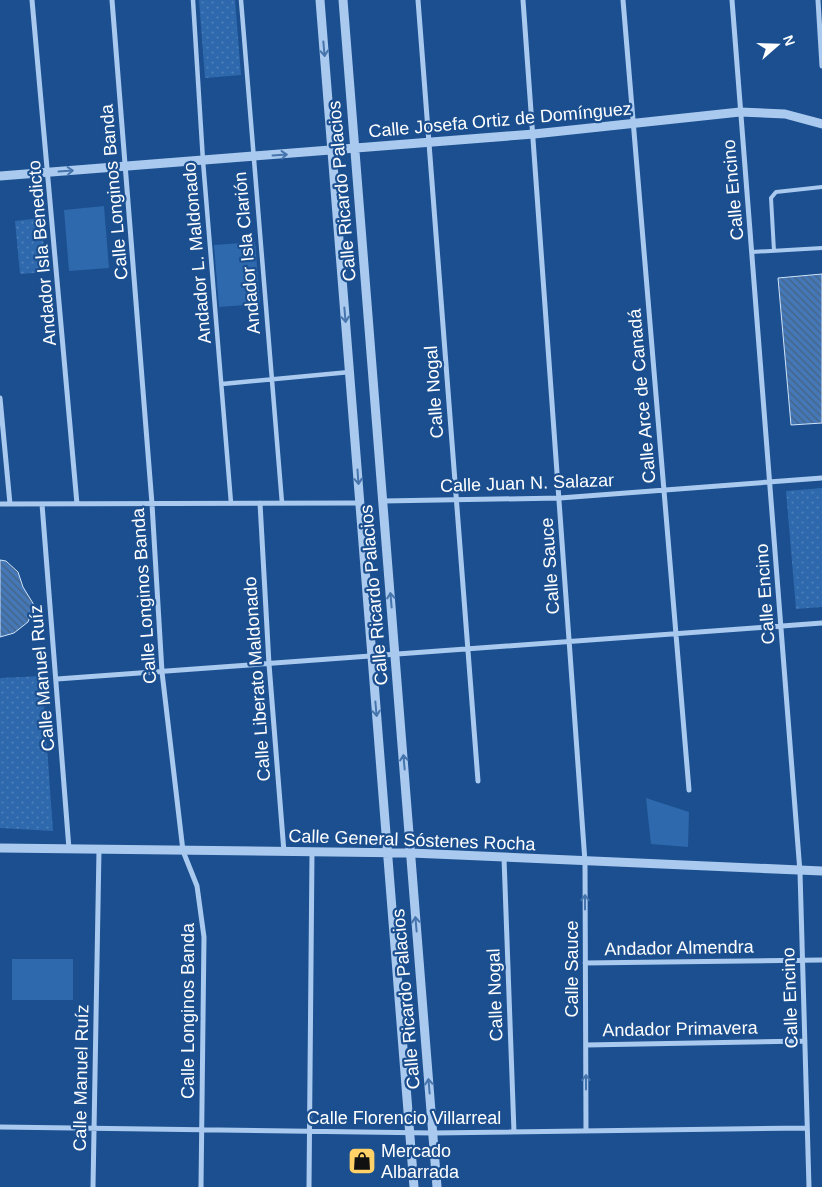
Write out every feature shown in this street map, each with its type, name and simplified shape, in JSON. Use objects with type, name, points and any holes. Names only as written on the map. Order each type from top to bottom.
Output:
[{"type":"street","name":"Andador Isla Benedicto","points":[[32,0],[49,172],[77,504]]},
{"type":"street","name":"Calle Longinos Banda","points":[[112,0],[152,504],[162,672],[183,851],[198,886],[204,937],[201,1187]]},
{"type":"street","name":"Andador L. Maldonado","points":[[193,0],[203,160],[232,504]]},
{"type":"street","name":"Andador Isla Clarión","points":[[241,0],[282,503]]},
{"type":"street","name":"Calle Ricardo Palacios","points":[[320,0],[414,1187]]},
{"type":"street","name":"Calle Ricardo Palacios","points":[[343,0],[437,1187]]},
{"type":"street","name":"Calle Nogal","points":[[418,0],[478,781]]},
{"type":"street","name":"Calle Sauce","points":[[523,0],[585,862],[586,1131]]},
{"type":"street","name":"Calle Arce de Canadá","points":[[623,0],[689,790]]},
{"type":"street","name":"Calle Encino","points":[[732,0],[800,872],[809,1187]]},
{"type":"street","points":[[818,0],[822,66]]},
{"type":"street","name":"Calle Josefa Ortiz de Domínguez","points":[[0,176],[534,134],[740,112],[785,114],[822,124]]},
{"type":"street","points":[[222,384],[350,372]]},
{"type":"street","points":[[0,398],[10,504]]},
{"type":"street","name":"Calle Juan N. Salazar","points":[[383,501],[560,498],[822,478]]},
{"type":"street","name":"Calle Liberato Maldonado","points":[[260,503],[269,664],[284,852]]},
{"type":"street","points":[[0,504],[360,503]]},
{"type":"street","name":"Calle Manuel Ruíz","points":[[42,504],[69,849]]},
{"type":"street","points":[[57,679],[822,623]]},
{"type":"street","name":"Calle General Sóstenes Rocha","points":[[0,848],[411,853],[800,872],[822,871]]},
{"type":"street","name":"Calle Manuel Ruíz","points":[[93,1187],[99,850]]},
{"type":"street","points":[[309,1187],[312,852]]},
{"type":"street","name":"Calle Nogal","points":[[504,858],[514,1132]]},
{"type":"street","name":"Andador Almendra","points":[[585,963],[822,960]]},
{"type":"street","name":"Andador Primavera","points":[[586,1045],[805,1041]]},
{"type":"street","name":"Calle Florencio Villarreal","points":[[0,1127],[433,1133],[807,1128]]},
{"type":"lane","points":[[774,251],[771,198],[773,194],[776,192],[822,187]]},
{"type":"lane","points":[[752,252],[822,248]]},
{"type":"shaded area","points":[[199,0],[235,0],[241,75],[205,78]]},
{"type":"shaded area","points":[[104,206],[109,268],[69,271],[64,210]]},
{"type":"shaded area","points":[[41,218],[46,272],[20,274],[15,221]]},
{"type":"shaded area","points":[[255,242],[260,304],[219,307],[214,245]]},
{"type":"shaded area","points":[[822,488],[822,607],[796,609],[786,491]]},
{"type":"shaded area","points":[[42,676],[53,831],[0,828],[0,678]]},
{"type":"shaded area","points":[[646,798],[689,812],[688,847],[651,844]]},
{"type":"shaded area","points":[[12,959],[73,959],[73,1000],[12,1000]]},
{"type":"building","points":[[822,274],[822,423],[791,425],[778,278]]},
{"type":"building","points":[[0,560],[6,561],[18,572],[23,587],[34,605],[28,622],[14,633],[0,637]]},
{"type":"place","name":"Mercado Albarrada","points":[[362,1161]]}]
